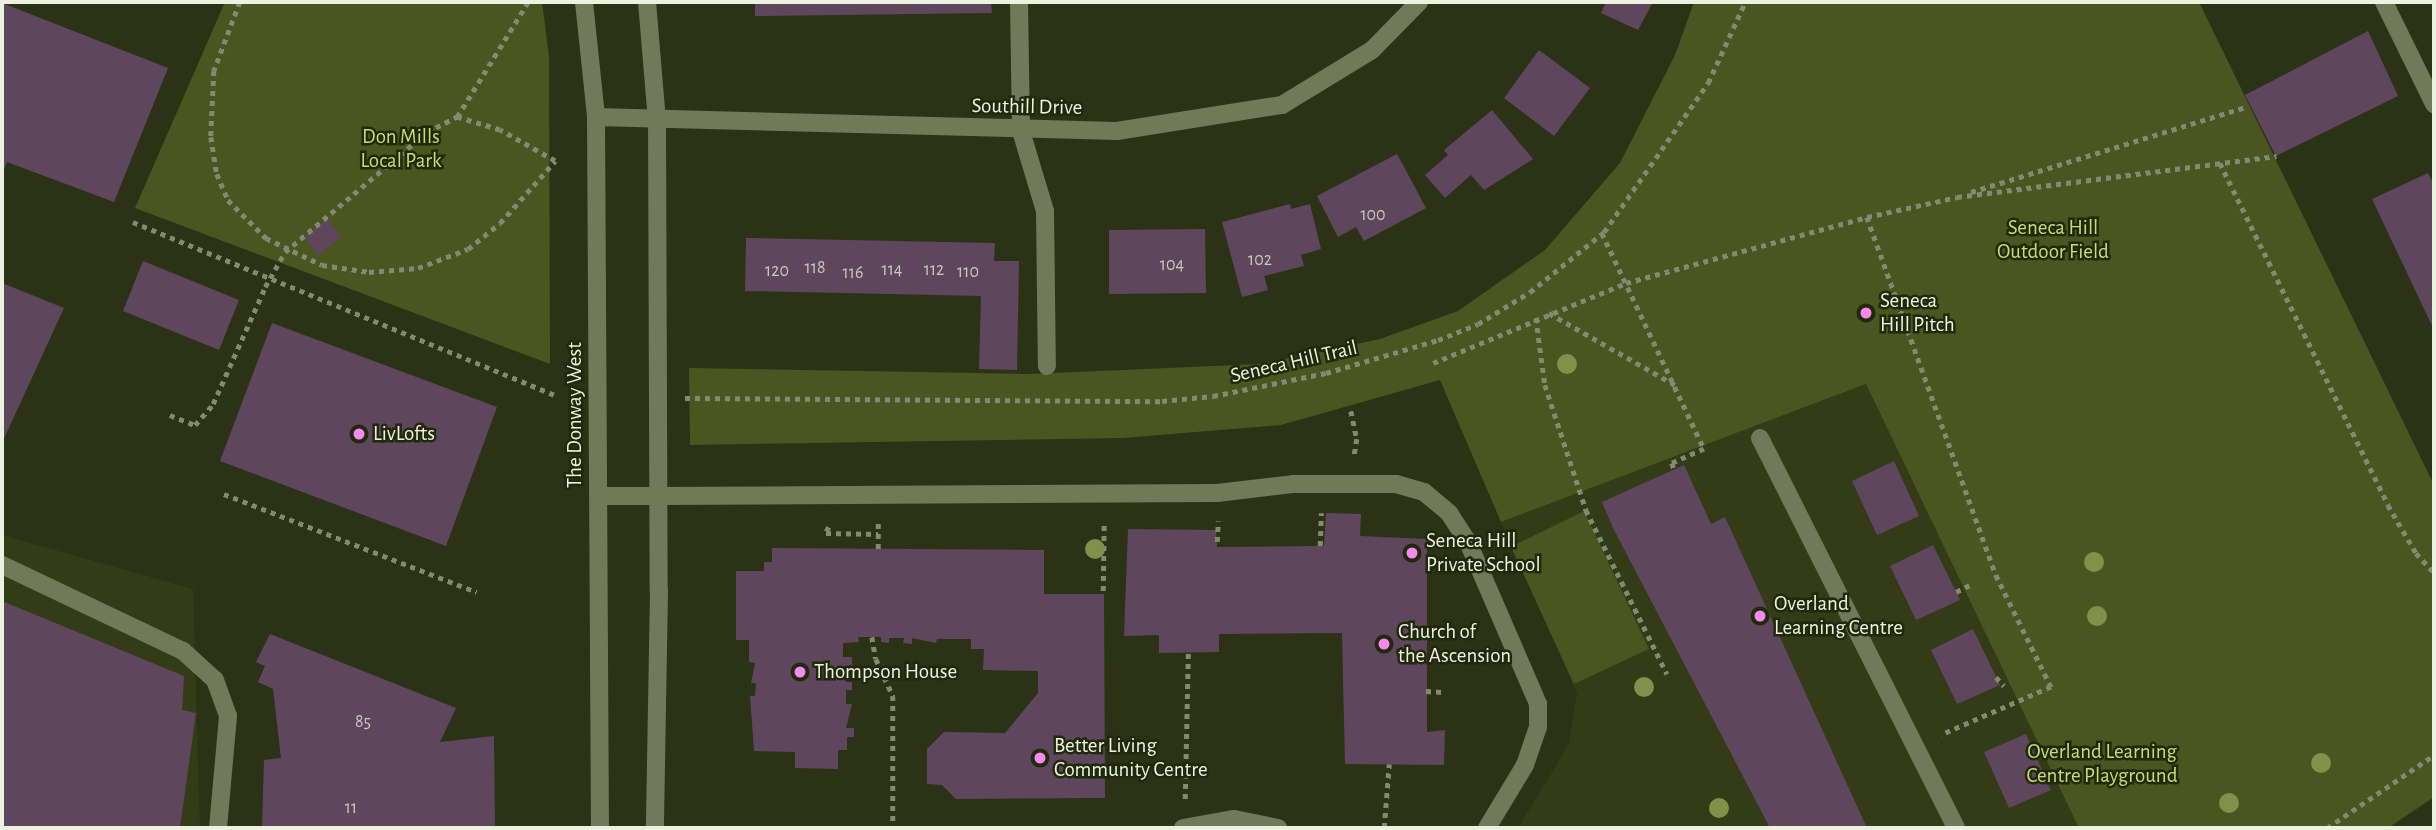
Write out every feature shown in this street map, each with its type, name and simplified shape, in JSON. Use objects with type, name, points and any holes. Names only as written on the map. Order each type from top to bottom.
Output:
[{"type":"street","name":"The Donway West","points":[[584,2],[596,117],[600,828]]},
{"type":"street","points":[[647,2],[657,120],[655,828]]},
{"type":"street","points":[[1019,2],[1021,131],[1045,211],[1047,366]]},
{"type":"street","name":"Southill Drive","points":[[596,117],[1021,131],[1117,131],[1282,105],[1372,50],[1419,2]]},
{"type":"street","points":[[2384,2],[2434,104]]},
{"type":"street","points":[[1760,438],[1956,828]]},
{"type":"street","points":[[598,496],[1228,492],[1294,484],[1396,484],[1438,500],[1468,542],[1538,704],[1538,727],[1525,765],[1487,828]]},
{"type":"street","points":[[2,565],[183,651],[215,680],[228,716],[218,828]]},
{"type":"street","points":[[1183,828],[1234,819],[1278,828]]},
{"type":"path","points":[[240,2],[219,52],[211,84],[214,161],[221,188],[239,216],[254,231],[288,250],[340,269],[400,270],[450,257],[486,236],[555,161],[500,130],[457,117]]},
{"type":"path","points":[[170,415],[195,425],[214,404],[270,278],[288,250],[427,132],[457,117],[528,2]]},
{"type":"path","name":"Seneca Hill Trail","points":[[683,398],[1126,402],[1242,391],[1358,366],[1468,328],[1539,287],[1602,233],[1708,83],[1745,2]]},
{"type":"path","points":[[1433,363],[1536,318],[1626,283],[1867,217],[1957,197],[2246,107]]},
{"type":"path","points":[[1957,197],[2276,156]]},
{"type":"path","points":[[2220,163],[2388,505],[2416,553],[2434,572]]},
{"type":"path","points":[[1867,217],[1997,575],[2051,687],[1962,726]]},
{"type":"path","points":[[133,222],[554,395]]},
{"type":"path","points":[[1602,233],[1704,449],[1672,463],[1674,469]]},
{"type":"path","points":[[1549,313],[1676,386]]},
{"type":"path","points":[[1536,318],[1545,385],[1586,510],[1667,674]]},
{"type":"path","points":[[1103,591],[1104,493]]},
{"type":"path","points":[[225,494],[477,592]]},
{"type":"path","points":[[865,521],[878,519]]},
{"type":"path","points":[[839,525],[826,527],[826,533],[878,532],[878,549]]},
{"type":"path","points":[[1217,542],[1219,525]]},
{"type":"path","points":[[1956,592],[1970,585]]},
{"type":"path","points":[[872,637],[894,701],[893,828]]},
{"type":"path","points":[[1183,828],[1188,652]]},
{"type":"path","points":[[1996,677],[2004,686]]},
{"type":"path","points":[[1426,691],[1443,691]]},
{"type":"path","points":[[2327,828],[2434,755]]},
{"type":"path","points":[[1384,828],[1389,764]]},
{"type":"shaded area","name":"Overland Learning Centre","points":[[1866,384],[2080,828],[1518,828],[1568,746],[1577,694],[1501,522]]},
{"type":"shaded area","points":[[2,535],[193,589],[200,828],[2,828]]},
{"type":"green space","name":"Don Mills Local Park","points":[[225,2],[542,2],[549,57],[550,364],[135,208]]},
{"type":"green space","name":"Seneca Hill Outdoor Field","points":[[1694,2],[2199,2],[2434,485],[2434,797],[2388,828],[2079,828],[1866,384],[1501,522],[1440,380],[1281,425],[1123,438],[690,445],[689,368],[1030,374],[1260,364],[1380,339],[1458,311],[1545,250],[1620,163],[1675,55]]},
{"type":"green space","points":[[1584,511],[1649,649],[1574,684],[1511,547]]},
{"type":"building","points":[[755,2],[991,2],[992,13],[755,16]]},
{"type":"building","points":[[1606,2],[1653,2],[1638,30],[1601,13]]},
{"type":"building","points":[[2,3],[168,68],[114,202],[7,162],[2,175]]},
{"type":"building","points":[[2368,31],[2398,96],[2276,156],[2245,95]]},
{"type":"building","points":[[1539,50],[1590,88],[1554,136],[1504,98]]},
{"type":"building","points":[[1492,110],[1533,159],[1484,190],[1471,175],[1445,198],[1425,175],[1448,155],[1444,150]]},
{"type":"building","points":[[1397,154],[1426,208],[1364,241],[1356,227],[1338,237],[1317,196]]},
{"type":"building","points":[[2428,173],[2434,185],[2434,330],[2372,199]]},
{"type":"building","points":[[1290,204],[1291,209],[1310,204],[1321,249],[1301,255],[1304,266],[1264,276],[1268,290],[1242,297],[1222,222]]},
{"type":"building","points":[[328,219],[341,238],[317,255],[305,236]]},
{"type":"building","points":[[1205,229],[1206,293],[1109,294],[1109,230]]},
{"type":"building","points":[[746,238],[995,243],[994,261],[1019,261],[1017,370],[979,369],[981,296],[745,291]]},
{"type":"building","points":[[143,261],[239,300],[219,350],[123,311]]},
{"type":"building","points":[[2,283],[64,308],[2,443]]},
{"type":"building","name":"LivLofts","points":[[272,323],[497,407],[446,546],[220,461]]},
{"type":"building","points":[[1894,461],[1919,516],[1877,535],[1852,481]]},
{"type":"building","name":"Overland Learning Centre","points":[[1684,465],[1711,524],[1725,517],[1867,828],[1770,828],[1613,528],[1602,502]]},
{"type":"building","name":"Church of the Ascension","points":[[1326,513],[1361,514],[1360,536],[1427,539],[1427,732],[1445,730],[1444,765],[1345,764],[1342,633],[1219,634],[1219,652],[1159,653],[1159,635],[1124,636],[1128,529],[1216,530],[1217,547],[1324,546]]},
{"type":"building","points":[[1933,545],[1960,600],[1916,620],[1890,566]]},
{"type":"building","name":"Thompson House","points":[[772,548],[1044,550],[1044,594],[1104,594],[1105,798],[956,799],[942,785],[927,784],[927,749],[944,732],[1005,733],[1038,693],[1038,671],[983,670],[984,649],[971,649],[971,639],[937,639],[936,643],[912,638],[912,644],[903,643],[904,638],[889,638],[889,643],[881,642],[881,637],[858,637],[859,642],[843,643],[843,657],[852,657],[852,667],[846,666],[846,682],[852,682],[852,690],[846,690],[846,704],[852,704],[846,728],[854,728],[854,737],[847,737],[847,750],[838,750],[838,769],[795,768],[795,752],[754,751],[750,696],[755,696],[756,683],[751,683],[755,663],[749,662],[749,640],[736,640],[736,571],[764,571],[764,562],[772,562]]},
{"type":"building","points":[[2,601],[184,676],[182,710],[196,713],[180,828],[2,828]]},
{"type":"building","points":[[1973,629],[2000,685],[1957,704],[1931,650]]},
{"type":"building","points":[[270,634],[456,708],[440,742],[494,736],[495,828],[262,828],[264,760],[281,758],[273,689],[258,682],[265,666],[256,662]]},
{"type":"building","points":[[2026,734],[2051,790],[2009,808],[1984,752]]},
{"type":"place","name":"Seneca Hill Pitch","points":[[1866,313]]},
{"type":"place","name":"LivLofts","points":[[359,434]]},
{"type":"place","name":"Seneca Hill Private School","points":[[1412,553]]},
{"type":"place","name":"Overland Learning Centre","points":[[1760,616]]},
{"type":"place","name":"Church of the Ascension","points":[[1384,644]]},
{"type":"place","name":"Thompson House","points":[[800,672]]},
{"type":"place","name":"Better Living Community Centre","points":[[1040,758]]},
{"type":"park label","name":"Overland Learning Centre Playground","points":[[2102,764]]}]
